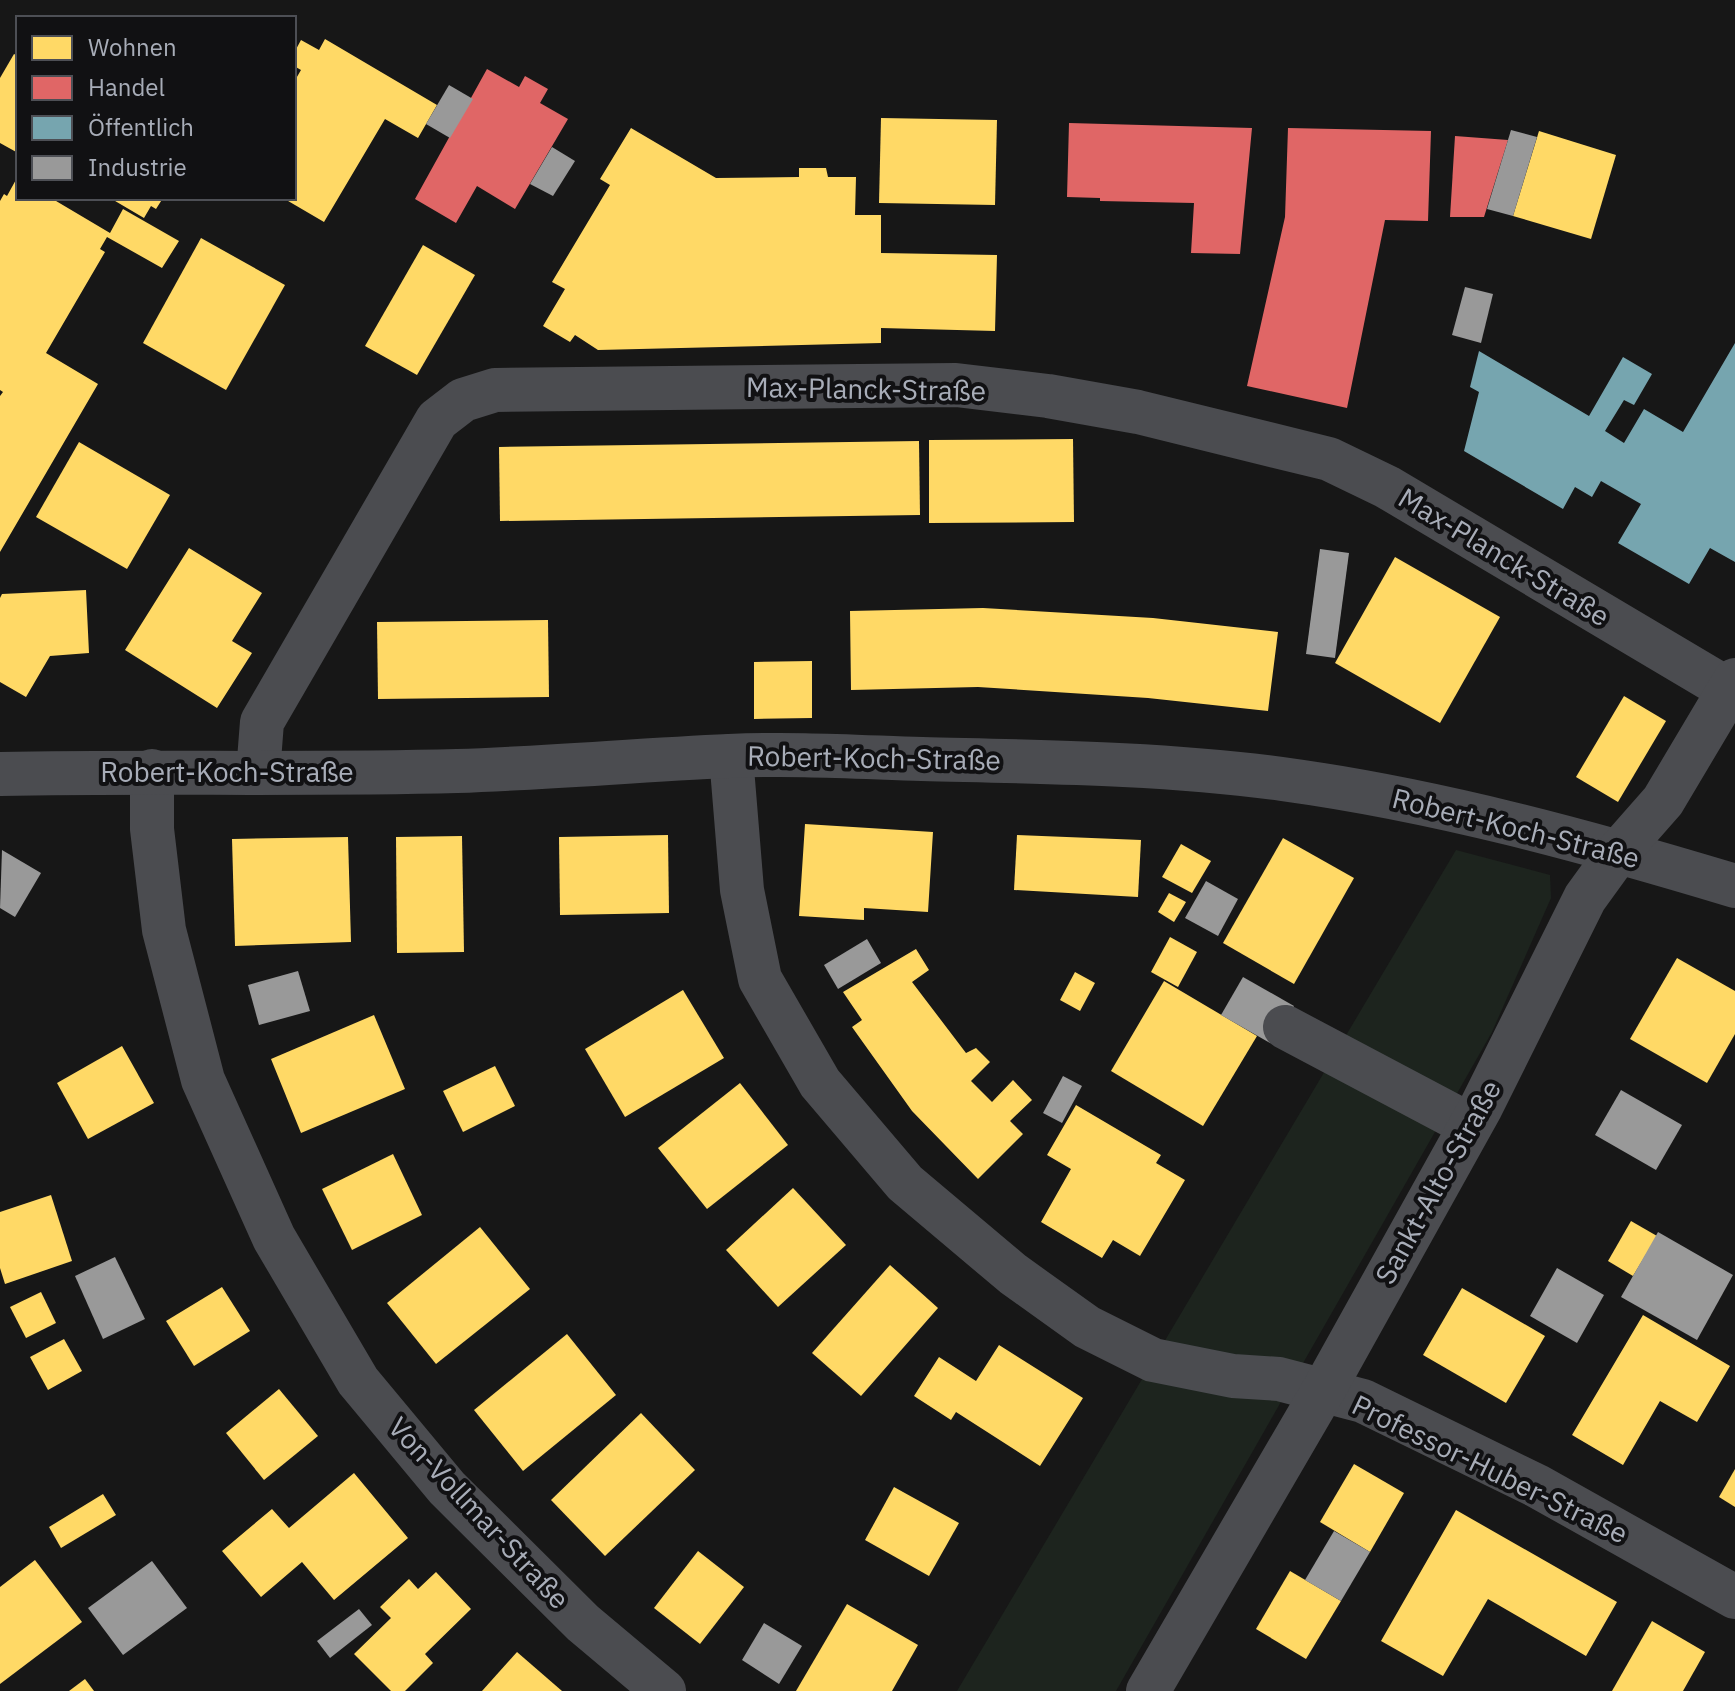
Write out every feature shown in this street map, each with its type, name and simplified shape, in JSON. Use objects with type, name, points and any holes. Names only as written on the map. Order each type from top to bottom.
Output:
[{"type":"street","name":"Max-Planck-Straße","points":[[258,773],[262,722],[437,420],[463,400],[495,390],[956,385],[1063,398],[1138,412],[1329,459],[1387,487],[1732,685]]},
{"type":"street","name":"Sankt-Alto-Straße","points":[[1148,1691],[1323,1391],[1470,1125],[1585,898],[1619,851],[1663,801],[1732,685]]},
{"type":"street","name":"Robert-Koch-Straße","points":[[0,774],[459,771],[823,754],[1061,761],[1276,778],[1370,792],[1619,851],[1735,886]]},
{"type":"street","name":"Professor-Huber-Straße","points":[[731,756],[742,890],[760,979],[820,1083],[905,1183],[1013,1274],[1087,1327],[1153,1360],[1233,1376],[1279,1379],[1363,1401],[1537,1486],[1735,1597]]},
{"type":"street","name":"Von-Vollmar-Straße","points":[[152,771],[152,829],[164,930],[203,1080],[274,1238],[358,1381],[447,1488],[583,1623],[664,1691]]},
{"type":"street","points":[[1285,1027],[1470,1125]]},
{"type":"shaded area","points":[[1456,850],[1550,875],[1551,898],[1492,1032],[1116,1691],[957,1691]]},
{"type":"building: Wohnen","points":[[325,39],[437,105],[418,138],[385,119],[324,222],[286,200],[296,200],[296,79],[301,70],[296,67],[296,49],[301,40],[319,50]]},
{"type":"building: Wohnen","points":[[16,55],[16,152],[0,143],[0,78]]},
{"type":"building: Wohnen","points":[[881,118],[997,120],[995,205],[879,203]]},
{"type":"building: Wohnen","points":[[631,128],[716,178],[799,177],[799,168],[826,168],[828,177],[856,177],[855,215],[881,215],[881,253],[997,255],[995,331],[881,328],[881,343],[598,350],[575,335],[570,342],[543,326],[565,289],[552,282],[610,185],[600,179]]},
{"type":"building: Wohnen","points":[[1539,131],[1616,155],[1591,239],[1513,216]]},
{"type":"building: Wohnen","points":[[16,180],[16,200],[54,200],[110,233],[123,209],[179,241],[162,268],[107,237],[100,249],[105,252],[46,353],[98,384],[0,552],[0,396],[3,392],[0,390],[0,201],[4,194],[7,196]]},
{"type":"building: Wohnen","points":[[113,200],[162,200],[156,209],[151,206],[144,218]]},
{"type":"building: Wohnen","points":[[201,238],[285,285],[226,390],[143,343]]},
{"type":"building: Wohnen","points":[[423,245],[475,275],[417,375],[365,346]]},
{"type":"building: Wohnen","points":[[1073,439],[1074,522],[929,523],[929,440]]},
{"type":"building: Wohnen","points":[[919,441],[920,515],[500,521],[499,447]]},
{"type":"building: Wohnen","points":[[79,442],[170,495],[127,569],[36,517]]},
{"type":"building: Wohnen","points":[[189,548],[262,593],[232,641],[252,653],[217,708],[125,650]]},
{"type":"building: Wohnen","points":[[1395,557],[1500,617],[1440,723],[1335,663]]},
{"type":"building: Wohnen","points":[[86,590],[89,653],[50,656],[26,697],[0,682],[2,594]]},
{"type":"building: Wohnen","points":[[983,608],[1153,618],[1278,632],[1268,711],[1148,698],[978,687],[851,690],[850,611]]},
{"type":"building: Wohnen","points":[[548,620],[549,697],[378,699],[377,622]]},
{"type":"building: Wohnen","points":[[812,661],[812,718],[754,719],[754,662]]},
{"type":"building: Wohnen","points":[[1624,696],[1666,721],[1618,802],[1576,777]]},
{"type":"building: Wohnen","points":[[805,824],[933,832],[928,912],[864,908],[864,920],[799,916]]},
{"type":"building: Wohnen","points":[[668,835],[669,913],[560,915],[559,837]]},
{"type":"building: Wohnen","points":[[1017,835],[1141,840],[1138,897],[1014,890]]},
{"type":"building: Wohnen","points":[[462,836],[464,952],[397,953],[396,837]]},
{"type":"building: Wohnen","points":[[348,837],[351,942],[235,946],[232,839]]},
{"type":"building: Wohnen","points":[[1283,838],[1354,878],[1294,984],[1223,943]]},
{"type":"building: Wohnen","points":[[1181,844],[1211,861],[1192,893],[1162,877]]},
{"type":"building: Wohnen","points":[[1169,893],[1186,902],[1174,922],[1158,912]]},
{"type":"building: Wohnen","points":[[1170,937],[1197,952],[1178,987],[1151,972]]},
{"type":"building: Wohnen","points":[[916,949],[929,970],[912,982],[966,1053],[976,1048],[990,1062],[971,1081],[992,1102],[1013,1080],[1032,1100],[1010,1121],[1023,1134],[978,1179],[912,1111],[852,1027],[862,1020],[843,992]]},
{"type":"building: Wohnen","points":[[1677,958],[1735,991],[1735,1034],[1707,1083],[1630,1039]]},
{"type":"building: Wohnen","points":[[1075,972],[1095,983],[1080,1011],[1060,1000]]},
{"type":"building: Wohnen","points":[[1164,981],[1257,1036],[1203,1126],[1111,1071]]},
{"type":"building: Wohnen","points":[[683,990],[724,1058],[625,1117],[585,1049]]},
{"type":"building: Wohnen","points":[[374,1015],[405,1089],[301,1133],[271,1059]]},
{"type":"building: Wohnen","points":[[122,1046],[154,1103],[88,1139],[57,1083]]},
{"type":"building: Wohnen","points":[[495,1066],[515,1106],[463,1132],[443,1091]]},
{"type":"building: Wohnen","points":[[740,1083],[788,1145],[707,1209],[658,1148]]},
{"type":"building: Wohnen","points":[[1076,1105],[1161,1155],[1156,1163],[1185,1180],[1140,1256],[1113,1240],[1102,1258],[1041,1222],[1071,1169],[1047,1155]]},
{"type":"building: Wohnen","points":[[393,1154],[422,1215],[352,1250],[322,1189]]},
{"type":"building: Wohnen","points":[[793,1188],[846,1245],[778,1307],[726,1250]]},
{"type":"building: Wohnen","points":[[51,1195],[72,1261],[5,1284],[0,1268],[0,1212]]},
{"type":"building: Wohnen","points":[[1631,1221],[1657,1236],[1633,1276],[1608,1261]]},
{"type":"building: Wohnen","points":[[480,1227],[530,1289],[436,1364],[387,1303]]},
{"type":"building: Wohnen","points":[[890,1265],[938,1308],[861,1396],[812,1353]]},
{"type":"building: Wohnen","points":[[222,1287],[250,1331],[194,1366],[166,1321]]},
{"type":"building: Wohnen","points":[[1462,1288],[1545,1336],[1506,1403],[1423,1355]]},
{"type":"building: Wohnen","points":[[41,1292],[56,1323],[26,1338],[10,1307]]},
{"type":"building: Wohnen","points":[[1643,1315],[1730,1366],[1697,1422],[1660,1401],[1623,1465],[1572,1435]]},
{"type":"building: Wohnen","points":[[567,1334],[616,1395],[523,1471],[474,1410]]},
{"type":"building: Wohnen","points":[[64,1339],[82,1371],[48,1390],[30,1357]]},
{"type":"building: Wohnen","points":[[999,1345],[1083,1398],[1040,1466],[956,1412],[951,1420],[914,1396],[939,1357],[976,1381]]},
{"type":"building: Wohnen","points":[[279,1389],[318,1436],[264,1480],[226,1433]]},
{"type":"building: Wohnen","points":[[641,1413],[695,1470],[605,1556],[551,1500]]},
{"type":"building: Wohnen","points":[[1354,1464],[1404,1493],[1370,1552],[1320,1522]]},
{"type":"building: Wohnen","points":[[1735,1469],[1735,1507],[1719,1497]]},
{"type":"building: Wohnen","points":[[354,1473],[408,1538],[334,1600],[302,1562],[261,1597],[222,1551],[272,1509],[289,1528]]},
{"type":"building: Wohnen","points":[[894,1487],[959,1523],[929,1576],[865,1540]]},
{"type":"building: Wohnen","points":[[103,1494],[116,1515],[61,1548],[49,1527]]},
{"type":"building: Wohnen","points":[[1456,1510],[1617,1602],[1586,1656],[1488,1599],[1443,1676],[1381,1641]]},
{"type":"building: Wohnen","points":[[698,1551],[744,1587],[700,1644],[654,1608]]},
{"type":"building: Wohnen","points":[[35,1560],[82,1622],[0,1684],[0,1587]]},
{"type":"building: Wohnen","points":[[1290,1571],[1341,1601],[1306,1659],[1256,1629]]},
{"type":"building: Wohnen","points":[[436,1572],[471,1609],[425,1654],[433,1663],[405,1691],[391,1691],[354,1654],[391,1618],[380,1607],[409,1579],[418,1589]]},
{"type":"building: Wohnen","points":[[847,1604],[918,1645],[892,1691],[796,1691]]},
{"type":"building: Wohnen","points":[[1652,1621],[1705,1652],[1683,1691],[1612,1691]]},
{"type":"building: Wohnen","points":[[517,1652],[562,1691],[482,1691]]},
{"type":"building: Wohnen","points":[[85,1679],[94,1691],[69,1691]]},
{"type":"building: Handel","points":[[487,69],[519,87],[525,76],[548,89],[540,103],[568,119],[515,209],[477,186],[456,223],[415,199]]},
{"type":"building: Handel","points":[[1069,123],[1252,128],[1240,254],[1191,253],[1194,203],[1100,201],[1100,198],[1067,197]]},
{"type":"building: Handel","points":[[1288,128],[1431,131],[1428,221],[1385,220],[1347,408],[1247,386],[1285,217]]},
{"type":"building: Handel","points":[[1455,136],[1508,140],[1484,217],[1450,217]]},
{"type":"building: Öffentlich","points":[[1735,343],[1735,562],[1710,548],[1689,584],[1618,543],[1641,504],[1601,481],[1592,497],[1575,487],[1563,509],[1464,451],[1479,392],[1470,387],[1479,351],[1589,416],[1623,357],[1652,374],[1634,405],[1624,400],[1605,431],[1624,443],[1644,409],[1683,432]]},
{"type":"building: Industrie","points":[[449,85],[473,99],[450,138],[426,124]]},
{"type":"building: Industrie","points":[[1511,130],[1537,137],[1513,216],[1487,209]]},
{"type":"building: Industrie","points":[[552,147],[575,161],[553,196],[530,184]]},
{"type":"building: Industrie","points":[[1465,287],[1493,294],[1481,343],[1452,335]]},
{"type":"building: Industrie","points":[[1320,549],[1349,553],[1335,658],[1306,654]]},
{"type":"building: Industrie","points":[[2,850],[41,873],[15,917],[0,908]]},
{"type":"building: Industrie","points":[[1206,881],[1238,899],[1218,936],[1185,918]]},
{"type":"building: Industrie","points":[[867,939],[881,963],[838,989],[824,965]]},
{"type":"building: Industrie","points":[[298,971],[310,1011],[259,1025],[248,985]]},
{"type":"building: Industrie","points":[[1243,977],[1294,1006],[1270,1043],[1221,1015]]},
{"type":"building: Industrie","points":[[1063,1076],[1082,1086],[1062,1123],[1043,1113]]},
{"type":"building: Industrie","points":[[1621,1090],[1682,1125],[1656,1170],[1595,1135]]},
{"type":"building: Industrie","points":[[1658,1232],[1733,1275],[1697,1340],[1621,1297]]},
{"type":"building: Industrie","points":[[115,1257],[145,1319],[103,1339],[75,1276]]},
{"type":"building: Industrie","points":[[1557,1268],[1604,1295],[1577,1343],[1530,1316]]},
{"type":"building: Industrie","points":[[1334,1531],[1370,1552],[1341,1601],[1305,1580]]},
{"type":"building: Industrie","points":[[152,1561],[187,1608],[123,1655],[88,1608]]},
{"type":"building: Industrie","points":[[359,1609],[372,1625],[330,1658],[317,1641]]},
{"type":"building: Industrie","points":[[764,1623],[802,1646],[779,1684],[742,1660]]}]
